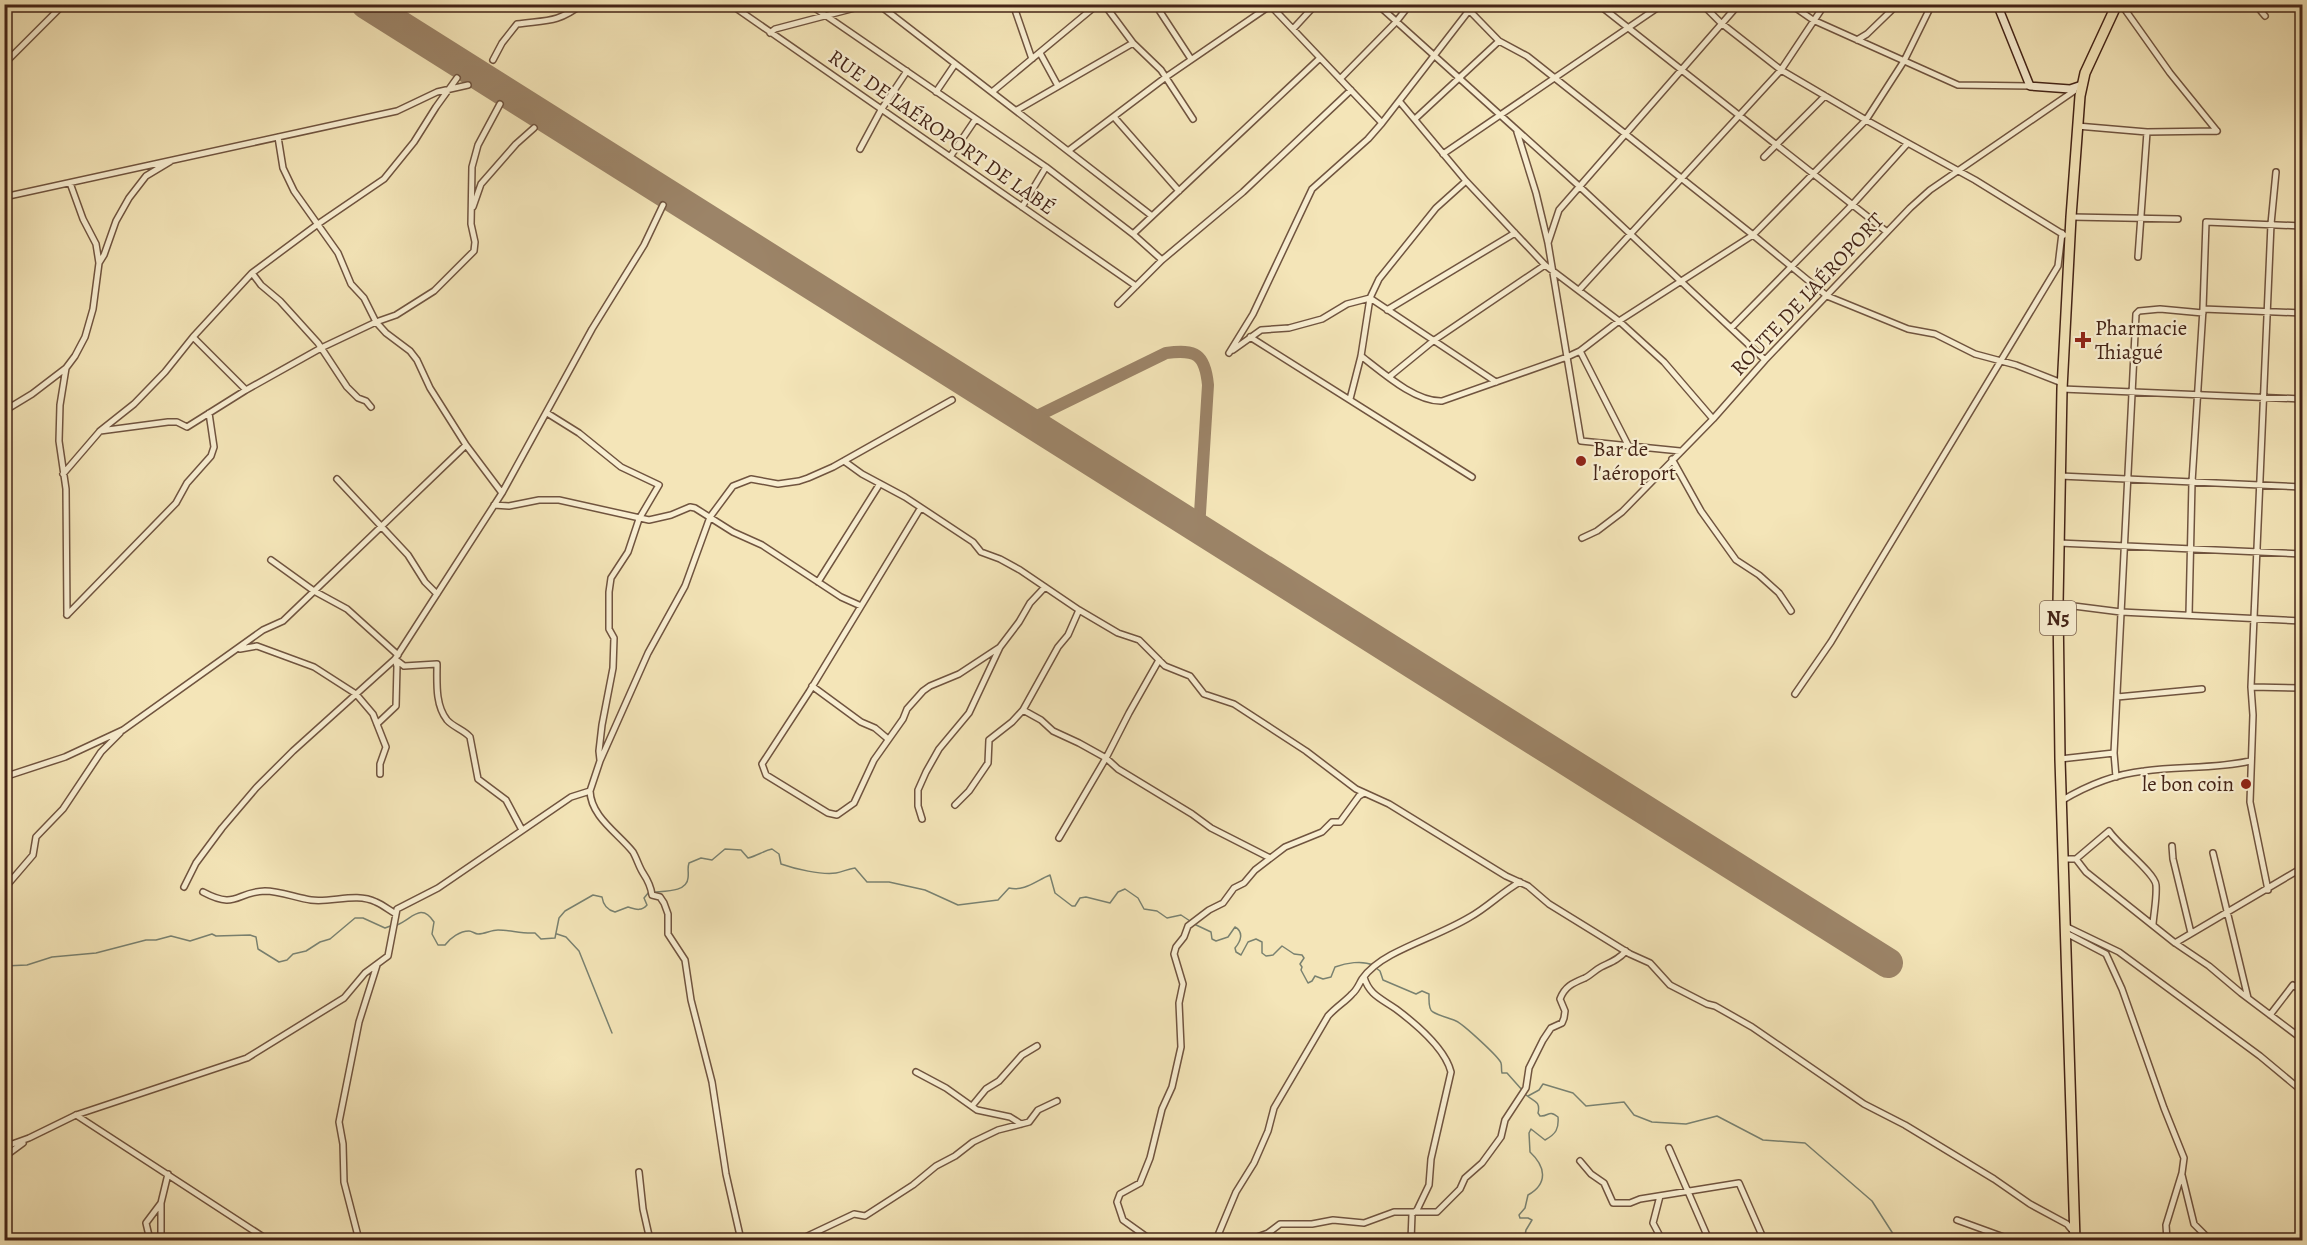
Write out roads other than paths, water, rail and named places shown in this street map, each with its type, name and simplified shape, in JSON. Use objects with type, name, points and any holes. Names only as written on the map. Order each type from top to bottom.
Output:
[{"type":"highway","name":"N5","points":[[2077,1239],[2061,801],[2058,604],[2066,236],[2071,217],[2077,126],[2075,92],[2082,85],[2097,46],[2119,4]]},
{"type":"street","points":[[4,64],[64,4]]},
{"type":"street","points":[[493,60],[502,43],[517,24],[568,16],[582,4]]},
{"type":"street","name":"RUE DE L'AÉROPORT DE LABÉ","points":[[730,4],[1136,286]]},
{"type":"street","points":[[809,4],[1046,167],[1133,234],[1162,260]]},
{"type":"street","points":[[770,33],[776,29],[870,4]]},
{"type":"street","points":[[878,4],[1152,216]]},
{"type":"street","points":[[1013,4],[1032,59]]},
{"type":"street","points":[[992,92],[1098,4]]},
{"type":"street","points":[[1104,4],[1133,43],[1166,77],[1193,119]]},
{"type":"street","points":[[1155,4],[1191,59]]},
{"type":"street","points":[[1293,29],[1316,4]]},
{"type":"street","points":[[1377,4],[1517,129],[1766,360]]},
{"type":"street","points":[[1340,79],[1396,22],[1410,4]]},
{"type":"street","points":[[1463,4],[1473,7],[1499,41],[1527,56],[1827,296],[1908,329],[1935,334],[1975,354],[2000,360],[2062,386],[2130,392],[2302,399]]},
{"type":"street","points":[[1598,4],[1887,232]]},
{"type":"street","points":[[1443,154],[1663,4]]},
{"type":"street","points":[[1702,4],[1721,23],[1781,70],[1907,144],[1976,180],[2066,236],[2058,266],[1831,642],[1795,694]]},
{"type":"street","points":[[1548,243],[1559,210],[1739,4]]},
{"type":"street","points":[[1790,4],[1813,20],[1958,85],[2030,86],[2075,92]]},
{"type":"street","points":[[1579,290],[1781,70],[1825,4]]},
{"type":"street","points":[[1857,40],[1867,34],[1898,4]]},
{"type":"street","points":[[1362,356],[1389,377],[1430,401],[1442,401],[1580,351],[1619,321],[1753,235],[1814,175],[1866,120],[1904,61],[1932,4]]},
{"type":"street","points":[[1997,4],[2030,86]]},
{"type":"street","points":[[2077,126],[2147,132],[2217,131],[2170,74],[2119,4]]},
{"type":"street","points":[[2255,4],[2265,16]]},
{"type":"street","points":[[1068,151],[1166,77],[1270,5],[1382,123]]},
{"type":"street","points":[[1473,7],[1368,140],[1312,189],[1253,315],[1229,353],[1261,330],[1289,328],[1322,319],[1347,304],[1370,298],[1496,382]]},
{"type":"street","points":[[1415,119],[1499,41]]},
{"type":"street","points":[[1017,110],[1133,43]]},
{"type":"street","points":[[1040,52],[1058,86]]},
{"type":"street","points":[[1133,234],[1320,58]]},
{"type":"street","points":[[936,92],[955,64]]},
{"type":"street","points":[[860,149],[881,110],[907,71]]},
{"type":"street","points":[[63,474],[100,430],[134,404],[150,388],[252,273],[384,179],[414,142],[435,107],[457,78]]},
{"type":"street","points":[[4,197],[397,111],[425,97],[468,85]]},
{"type":"street","points":[[1118,304],[1162,260],[1243,192],[1351,90]]},
{"type":"street","name":"ROUTE DE L'AÉROPORT","points":[[1582,538],[1597,531],[1622,512],[1713,419],[1887,232],[1930,190],[2075,92]]},
{"type":"street","points":[[1764,157],[1825,96]]},
{"type":"street","points":[[1400,102],[1466,181],[1545,265],[1619,321],[1664,362],[1713,419]]},
{"type":"street","points":[[100,430],[168,422],[177,422],[187,427],[246,390],[321,348],[396,315],[434,291],[474,251],[471,212],[474,157],[500,104]]},
{"type":"street","points":[[1114,117],[1179,190]]},
{"type":"street","points":[[950,157],[975,120]]},
{"type":"street","points":[[471,212],[481,184],[516,144],[534,128]]},
{"type":"street","points":[[1517,129],[1548,243],[1581,441],[1680,451]]},
{"type":"street","points":[[2138,257],[2147,132]]},
{"type":"street","points":[[278,137],[284,168],[294,191],[338,253],[351,284],[364,298],[376,322],[386,333],[410,351],[417,360],[430,388],[466,446],[502,493]]},
{"type":"street","points":[[1731,328],[1853,204],[1907,144]]},
{"type":"street","points":[[99,263],[129,198],[146,176],[171,161]]},
{"type":"street","points":[[1022,207],[1046,167]]},
{"type":"street","points":[[2268,890],[2250,802],[2250,761],[2267,311],[2276,172]]},
{"type":"street","points":[[1350,399],[1362,356],[1370,298],[1379,279],[1436,207],[1466,181]]},
{"type":"street","points":[[4,411],[32,394],[66,368],[85,337],[93,309],[99,263],[96,244],[82,219],[70,183]]},
{"type":"street","points":[[184,886],[196,863],[256,788],[396,657],[495,505],[592,328],[644,245],[663,205]]},
{"type":"street","points":[[2071,217],[2178,219]]},
{"type":"street","points":[[2189,615],[2192,482],[2206,222],[2302,226]]},
{"type":"street","points":[[1387,310],[1515,233]]},
{"type":"street","points":[[1389,377],[1433,341],[1545,265]]},
{"type":"street","points":[[252,273],[321,348],[347,387],[371,407]]},
{"type":"street","points":[[2116,777],[2114,753],[2130,392],[2137,312],[2160,309],[2302,313]]},
{"type":"street","points":[[193,337],[246,390]]},
{"type":"street","points":[[1250,337],[1472,477]]},
{"type":"street","points":[[1580,351],[1628,445]]},
{"type":"street","points":[[66,368],[60,405],[58,441],[66,489],[67,615],[176,503],[187,483],[211,456],[213,447],[209,413]]},
{"type":"street","points":[[741,1240],[725,1165],[712,1082],[692,1000],[685,960],[668,933],[664,903],[652,892],[634,854],[602,820],[593,805],[590,791],[600,761],[648,653],[685,586],[710,517],[733,486],[751,479],[778,484],[799,481],[844,461],[952,400]]},
{"type":"street","points":[[547,413],[579,434],[621,467],[659,485],[639,519],[628,552],[611,578],[609,629],[614,638],[613,668],[598,751],[600,761]]},
{"type":"street","points":[[9,883],[33,855],[36,837],[63,809],[101,752],[123,730],[263,630],[283,621],[466,446]]},
{"type":"street","points":[[1672,459],[1701,511],[1736,560],[1759,575],[1779,593],[1791,611]]},
{"type":"street","points":[[844,461],[879,485],[905,497],[973,542],[981,552],[1000,559],[1118,633],[1139,639],[1165,666],[1190,676],[1204,694],[1234,704],[1290,740],[1337,776],[1364,793],[1389,804],[1438,836],[1528,886],[1549,903],[1626,951],[1650,963],[1670,985],[1707,1004],[1715,1005],[1752,1027],[1864,1104],[1905,1125],[1994,1179],[2030,1204],[2067,1224],[2077,1239]]},
{"type":"street","points":[[2060,476],[2302,487]]},
{"type":"street","points":[[337,479],[408,555],[425,582],[437,594]]},
{"type":"street","points":[[818,582],[879,485]]},
{"type":"street","points":[[495,505],[509,506],[539,500],[559,500],[639,519],[658,519],[690,507],[701,510],[733,532],[762,545],[841,597],[861,606]]},
{"type":"street","points":[[920,509],[813,686],[762,764],[766,775],[817,807],[837,814],[854,803],[871,765],[903,719],[907,709],[930,686],[959,674],[1000,647]]},
{"type":"street","points":[[2059,543],[2302,554]]},
{"type":"street","points":[[270,560],[314,591],[347,609],[404,666],[437,664],[437,689],[441,708],[448,721],[470,737],[478,779],[506,800],[522,830]]},
{"type":"street","points":[[921,819],[918,790],[926,772],[939,749],[969,713],[1000,647],[1037,593],[1046,587]]},
{"type":"street","points":[[2058,604],[2121,612],[2302,621]]},
{"type":"street","points":[[955,805],[969,791],[988,763],[989,740],[1023,710],[1058,647],[1068,634],[1079,610]]},
{"type":"street","points":[[236,649],[257,646],[314,667],[356,694],[373,714],[386,747],[380,764],[380,774]]},
{"type":"street","points":[[377,724],[396,706],[396,657]]},
{"type":"street","points":[[1059,838],[1159,660]]},
{"type":"street","points":[[813,686],[853,717],[875,728],[888,739]]},
{"type":"street","points":[[2251,687],[2302,688]]},
{"type":"street","points":[[2117,697],[2202,689]]},
{"type":"street","points":[[1023,710],[1041,720],[1053,731],[1079,742],[1106,758],[1118,769],[1192,814],[1199,821],[1270,858]]},
{"type":"street","points":[[4,777],[65,757],[123,730]]},
{"type":"street","points":[[2060,759],[2114,753]]},
{"type":"street","points":[[2061,801],[2076,792],[2116,777],[2144,771],[2205,768],[2250,761]]},
{"type":"street","points":[[4,1146],[29,1138],[76,1115],[247,1058],[344,998],[366,973],[388,956],[397,909],[438,888],[571,797],[590,791]]},
{"type":"street","points":[[1151,1240],[1123,1220],[1117,1202],[1120,1194],[1140,1183],[1162,1109],[1172,1087],[1181,1047],[1179,1003],[1183,984],[1174,954],[1176,948],[1188,927],[1209,910],[1223,903],[1232,891],[1244,883],[1255,870],[1297,841],[1322,831],[1332,822],[1340,822],[1359,796],[1364,793]]},
{"type":"street","points":[[2063,859],[2076,860],[2109,831],[2117,843],[2153,875],[2156,884],[2152,924]]},
{"type":"street","points":[[2172,846],[2173,859],[2192,933]]},
{"type":"street","points":[[2213,853],[2248,998]]},
{"type":"street","points":[[2076,860],[2086,872],[2175,943],[2210,966],[2302,1039]]},
{"type":"street","points":[[2175,943],[2302,868]]},
{"type":"street","points":[[1216,1240],[1236,1192],[1258,1152],[1274,1108],[1328,1016],[1352,995],[1373,967],[1390,955],[1473,916],[1507,889],[1520,882]]},
{"type":"street","points":[[202,892],[224,901],[261,891],[313,900],[332,901],[356,897],[374,901],[396,915]]},
{"type":"street","points":[[2066,930],[2119,952],[2260,1056],[2302,1091]]},
{"type":"street","points":[[2066,930],[2106,954],[2118,980],[2184,1158],[2182,1173],[2166,1226],[2167,1240]]},
{"type":"street","points":[[1249,1240],[1268,1233],[1280,1224],[1312,1224],[1333,1220],[1364,1222],[1394,1212],[1417,1210],[1437,1212],[1457,1193],[1465,1178],[1482,1163],[1500,1137],[1505,1120],[1523,1093],[1529,1068],[1543,1040],[1551,1028],[1562,1023],[1565,1011],[1560,999],[1565,989],[1572,983],[1588,977],[1599,967],[1613,962],[1626,951]]},
{"type":"street","points":[[359,1240],[344,1182],[343,1144],[339,1122],[360,1022],[377,965]]},
{"type":"street","points":[[1364,977],[1372,994],[1396,1010],[1432,1040],[1448,1060],[1451,1072],[1431,1159],[1429,1185],[1417,1210],[1412,1214],[1411,1240]]},
{"type":"street","points":[[2270,1015],[2293,985],[2302,991]]},
{"type":"street","points":[[972,1106],[986,1089],[999,1081],[1022,1055],[1037,1046]]},
{"type":"street","points":[[916,1072],[946,1088],[977,1110],[1010,1118],[1021,1124]]},
{"type":"street","points":[[799,1240],[854,1214],[865,1216],[973,1142],[998,1130],[1029,1122],[1038,1110],[1057,1101]]},
{"type":"street","points":[[76,1115],[268,1240]]},
{"type":"street","points":[[4,1156],[29,1138]]},
{"type":"street","points":[[1669,1148],[1709,1240]]},
{"type":"street","points":[[1580,1161],[1591,1174],[1604,1183],[1613,1203],[1630,1203],[1640,1199],[1739,1183],[1764,1240]]},
{"type":"street","points":[[639,1172],[645,1224],[650,1240]]},
{"type":"street","points":[[2182,1173],[2194,1224],[2210,1240]]},
{"type":"street","points":[[161,1240],[161,1203],[168,1174]]},
{"type":"street","points":[[1660,1196],[1653,1223],[1662,1240]]},
{"type":"street","points":[[150,1240],[146,1223],[161,1203]]},
{"type":"street","points":[[1957,1220],[2012,1240]]},
{"type":"waterway","points":[[654,892],[675,890],[684,886],[687,883],[689,863],[701,858],[712,860],[725,849],[741,850],[748,858],[772,849],[779,854],[781,864],[787,866],[823,873],[838,873],[855,868],[867,882],[889,882],[925,890],[958,905],[998,900],[1009,888],[1025,887],[1050,875],[1055,893],[1072,906],[1075,906],[1080,898],[1086,897],[1110,903],[1118,892],[1125,889],[1138,898],[1144,909],[1157,911],[1167,918],[1181,915],[1190,921]]},
{"type":"waterway","points":[[397,925],[416,914],[425,913],[434,922],[432,934],[438,945],[445,945],[456,935],[469,931],[478,934],[503,930],[535,933],[541,939],[555,938],[559,918],[565,911],[593,895],[602,897],[606,906],[615,912],[628,907],[642,909],[647,905],[644,898],[649,892]]},
{"type":"waterway","points":[[4,966],[27,965],[52,957],[96,953],[171,936],[190,941],[212,934],[256,937],[258,949],[279,962],[330,939],[355,918],[363,918],[385,928],[393,925]]},
{"type":"waterway","points":[[1194,924],[1211,932],[1212,939],[1216,941],[1228,937],[1235,927],[1240,931],[1241,937],[1235,948],[1236,952],[1241,955],[1248,942],[1256,939],[1262,942],[1262,953],[1266,956],[1273,955],[1282,946],[1294,954],[1302,955],[1304,958],[1300,964],[1301,970],[1308,983],[1315,976],[1323,979],[1331,977],[1335,967],[1349,963],[1359,962],[1373,965]]},
{"type":"waterway","points":[[557,934],[566,937],[579,951],[612,1033]]},
{"type":"waterway","points":[[1376,968],[1380,971],[1383,980],[1416,994],[1422,991],[1429,994],[1431,1011],[1460,1023],[1473,1034],[1499,1060],[1502,1073],[1507,1073],[1523,1091]]},
{"type":"waterway","points":[[1528,1096],[1539,1090],[1543,1084],[1573,1093],[1586,1106],[1624,1102],[1634,1115],[1652,1122],[1686,1124],[1717,1116],[1763,1140],[1805,1143],[1872,1201],[1897,1240]]},
{"type":"waterway","points":[[1526,1095],[1537,1104],[1540,1116],[1550,1113],[1558,1117],[1556,1131],[1545,1140],[1531,1129],[1529,1133],[1530,1152],[1539,1163],[1542,1174],[1542,1180],[1528,1195],[1525,1208],[1519,1215],[1520,1218],[1532,1220],[1525,1235],[1530,1240]]},
{"type":"place","name":"Pharmacie Thiagué","points":[[2083,340]]},
{"type":"place","name":"Bar de l'aéroport","points":[[1581,461]]},
{"type":"place","name":"le bon coin","points":[[2246,784]]}]
